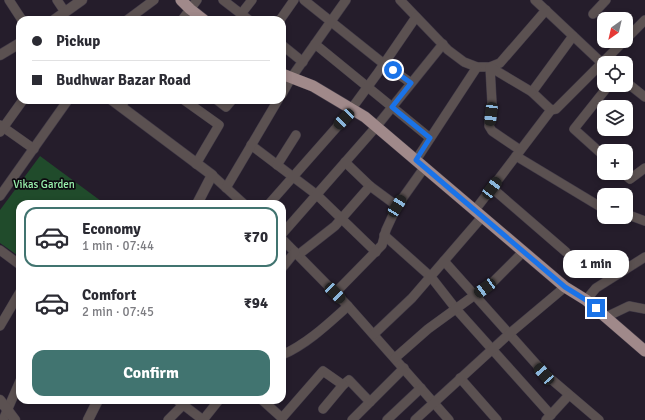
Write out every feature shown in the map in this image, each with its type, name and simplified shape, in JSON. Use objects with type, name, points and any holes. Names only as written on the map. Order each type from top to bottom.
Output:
[{"type":"highway","points":[[181,0],[199,16]]},
{"type":"highway","points":[[287,76],[313,86],[364,117],[565,287],[586,300],[645,351]]},
{"type":"street","points":[[9,0],[19,16]]},
{"type":"street","points":[[58,0],[65,12]]},
{"type":"street","points":[[60,16],[82,0]]},
{"type":"street","points":[[132,16],[154,0]]},
{"type":"street","points":[[185,16],[198,0]]},
{"type":"street","points":[[223,0],[244,16]]},
{"type":"street","points":[[241,14],[252,0]]},
{"type":"street","points":[[283,16],[294,0]]},
{"type":"street","points":[[304,0],[384,64],[411,83]]},
{"type":"street","points":[[287,76],[303,62],[346,0]]},
{"type":"street","points":[[401,0],[416,18],[442,44],[464,62],[477,67],[490,67],[500,63],[546,10]]},
{"type":"street","points":[[535,0],[597,58]]},
{"type":"street","points":[[593,14],[606,0]]},
{"type":"street","points":[[273,200],[344,119],[416,18]]},
{"type":"street","points":[[633,32],[645,20]]},
{"type":"street","points":[[532,92],[573,36]]},
{"type":"street","points":[[315,44],[430,138]]},
{"type":"street","points":[[286,230],[376,127],[442,44]]},
{"type":"street","points":[[1,53],[16,45]]},
{"type":"street","points":[[610,56],[618,48]]},
{"type":"street","points":[[286,49],[303,62]]},
{"type":"street","points":[[416,160],[477,67]]},
{"type":"street","points":[[490,67],[532,92],[551,110]]},
{"type":"street","points":[[490,67],[492,103],[489,126],[492,131],[518,153],[597,204]]},
{"type":"street","points":[[374,334],[412,298],[444,261],[478,213],[492,188],[551,110],[556,109],[597,70]]},
{"type":"street","points":[[633,88],[645,97]]},
{"type":"street","points":[[597,150],[574,129],[603,92]]},
{"type":"street","points":[[20,104],[1,128],[34,149]]},
{"type":"street","points":[[1,192],[34,149],[65,104]]},
{"type":"street","points":[[124,104],[196,164],[212,175],[240,200]]},
{"type":"street","points":[[190,104],[219,125],[196,164]]},
{"type":"street","points":[[226,188],[276,104]]},
{"type":"street","points":[[277,165],[296,135]]},
{"type":"street","points":[[251,145],[317,195],[376,252]]},
{"type":"street","points":[[345,162],[370,186],[397,206]]},
{"type":"street","points":[[335,293],[382,245],[384,235],[397,206],[424,168]]},
{"type":"street","points":[[633,177],[645,168]]},
{"type":"street","points":[[199,200],[212,175]]},
{"type":"street","points":[[286,264],[296,254],[335,226],[370,186]]},
{"type":"street","points":[[492,188],[566,252]]},
{"type":"street","points":[[633,216],[645,220]]},
{"type":"street","points":[[384,235],[431,276],[456,309],[549,417],[569,394]]},
{"type":"street","points":[[286,243],[374,334],[449,420]]},
{"type":"street","points":[[0,250],[16,262]]},
{"type":"street","points":[[395,358],[428,329],[494,282],[523,252]]},
{"type":"street","points":[[586,300],[596,288],[645,257]]},
{"type":"street","points":[[444,261],[544,374],[599,420]]},
{"type":"street","points":[[415,420],[509,334],[565,287]]},
{"type":"street","points":[[0,326],[3,312],[16,297]]},
{"type":"street","points":[[286,353],[293,350],[325,328],[348,306]]},
{"type":"street","points":[[606,317],[629,306],[645,309]]},
{"type":"street","points":[[352,420],[404,368]]},
{"type":"street","points":[[266,404],[282,418],[323,371],[343,385]]},
{"type":"street","points":[[460,378],[497,420]]},
{"type":"street","points":[[323,409],[349,380],[370,402]]},
{"type":"street","points":[[387,420],[421,388]]},
{"type":"street","points":[[3,420],[16,391]]},
{"type":"street","points":[[0,400],[15,420]]},
{"type":"street","points":[[88,420],[96,404]]},
{"type":"street","points":[[168,420],[179,404]]},
{"type":"street","points":[[183,404],[203,420],[216,404]]},
{"type":"green space","name":"Vikas Garden","points":[[40,156],[100,200],[16,200],[16,254],[0,243],[0,210]]},
{"type":"route","points":[[393,70],[411,83],[392,107],[430,138],[416,160],[565,287],[596,308]]}]
